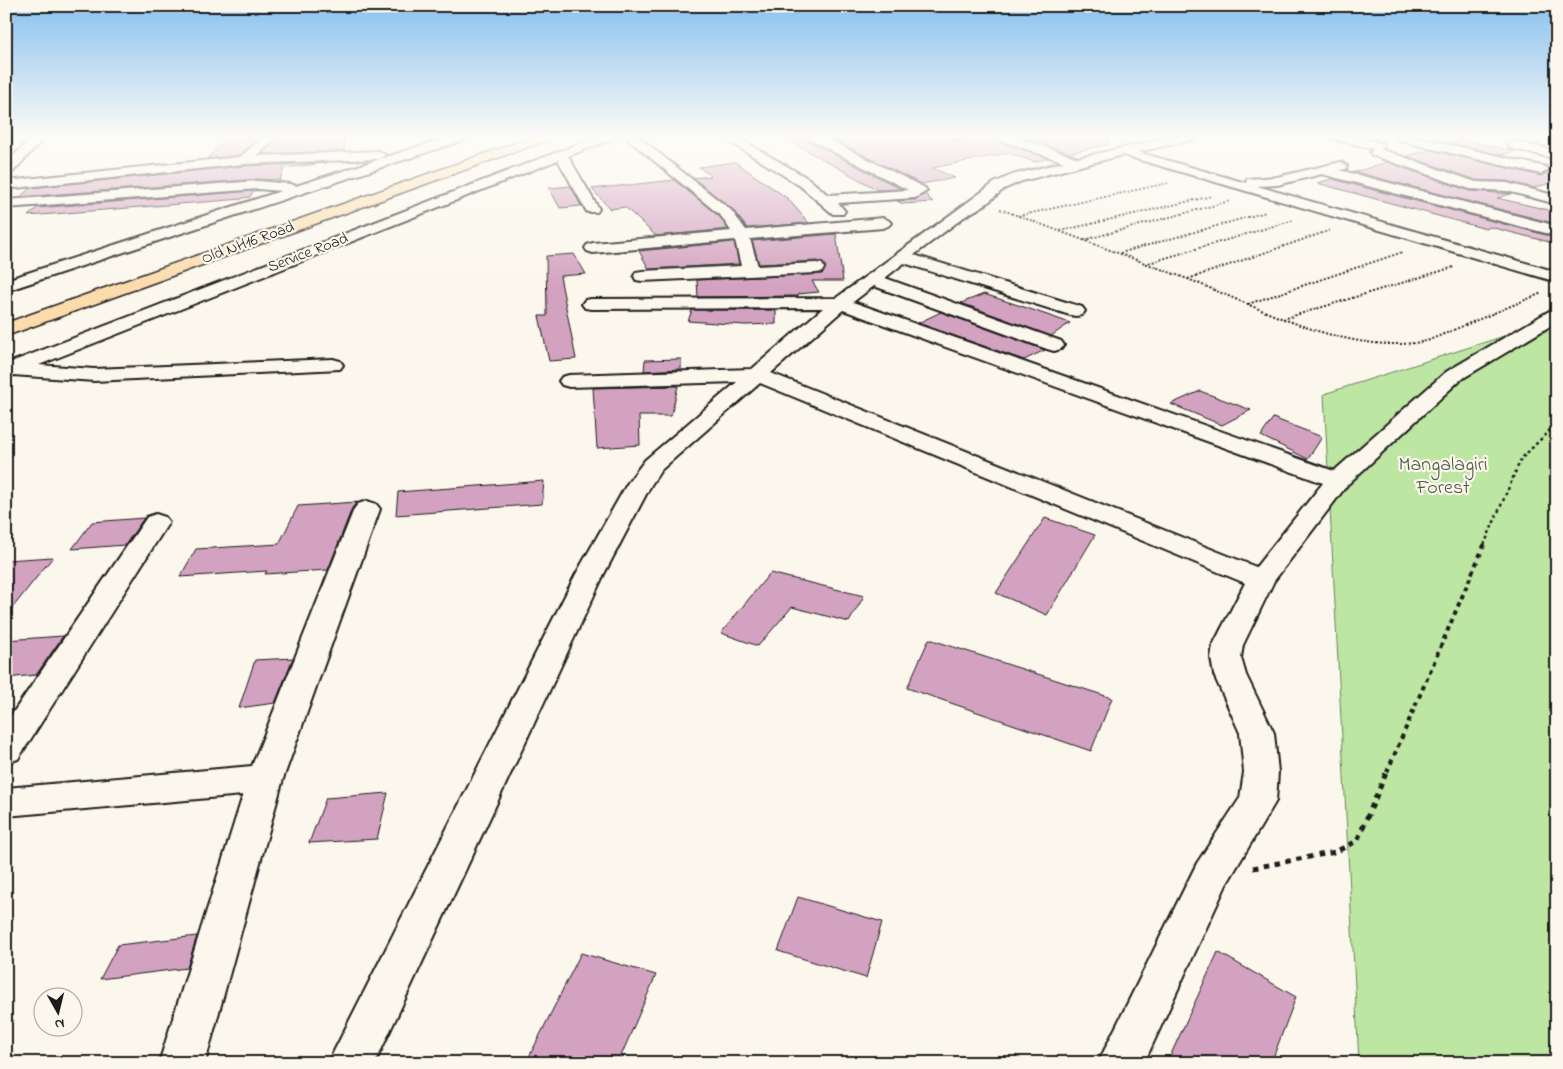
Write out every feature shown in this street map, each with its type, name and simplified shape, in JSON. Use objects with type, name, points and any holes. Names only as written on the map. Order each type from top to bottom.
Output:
[{"type":"main road","name":"Old NH16 Road","points":[[6,315],[371,186]]},
{"type":"main road","name":"Old NH16 Road","points":[[6,330],[407,186]]},
{"type":"street","points":[[21,214],[50,186]]},
{"type":"street","points":[[92,210],[107,186]]},
{"type":"street","points":[[159,198],[165,186]]},
{"type":"street","points":[[6,204],[100,197],[159,198],[221,187],[247,186]]},
{"type":"street","points":[[275,186],[301,189]]},
{"type":"street","points":[[6,286],[310,186]]},
{"type":"street","name":"Service Road","points":[[8,371],[481,186]]},
{"type":"street","points":[[578,186],[592,209]]},
{"type":"street","points":[[692,186],[726,213],[741,234],[751,271]]},
{"type":"street","points":[[808,186],[853,225]]},
{"type":"street","points":[[824,200],[915,194],[920,191],[910,186]]},
{"type":"street","points":[[351,1063],[590,574],[639,484],[653,466],[840,303],[959,214],[981,202],[999,186]]},
{"type":"street","points":[[1245,186],[1557,277]]},
{"type":"street","points":[[1385,186],[1557,231]]},
{"type":"street","points":[[1476,186],[1507,187],[1557,200]]},
{"type":"street","points":[[593,248],[883,223]]},
{"type":"street","points":[[902,256],[1076,311]]},
{"type":"street","points":[[642,276],[816,268]]},
{"type":"street","points":[[872,279],[1054,346]]},
{"type":"street","points":[[1121,1063],[1211,875],[1258,801],[1261,772],[1257,733],[1230,675],[1226,658],[1228,645],[1261,579],[1338,480],[1453,376],[1552,302]]},
{"type":"street","points":[[591,304],[840,303],[1338,480]]},
{"type":"street","points":[[8,371],[94,375],[333,365]]},
{"type":"street","points":[[569,381],[757,375],[1261,579]]},
{"type":"street","points":[[182,1063],[265,778],[367,509]]},
{"type":"street","points":[[6,750],[156,522]]},
{"type":"street","points":[[6,802],[265,778]]},
{"type":"path","points":[[1017,216],[1153,186]]},
{"type":"path","points":[[1059,231],[1249,187]]},
{"type":"path","points":[[1084,240],[1264,192]]},
{"type":"path","points":[[981,202],[1187,279],[1282,320],[1362,342],[1412,344],[1552,302]]},
{"type":"path","points":[[1119,253],[1300,202]]},
{"type":"path","points":[[1145,264],[1328,210]]},
{"type":"path","points":[[1187,279],[1362,220]]},
{"type":"path","points":[[1248,304],[1435,242]]},
{"type":"path","points":[[1282,320],[1488,256]]},
{"type":"path","points":[[1211,875],[1335,852],[1357,841],[1521,459],[1557,423]]},
{"type":"green space","name":"Mangalagiri Forest","points":[[1557,319],[1557,1063],[1359,1063],[1324,394]]},
{"type":"building","points":[[51,186],[167,186],[20,197],[30,188]]},
{"type":"building","points":[[571,186],[581,206],[560,208],[549,188]]},
{"type":"building","points":[[620,186],[681,186],[720,217],[728,229],[656,236],[625,207],[610,209],[592,189]]},
{"type":"building","points":[[703,186],[770,186],[787,198],[809,223],[747,228],[732,209]]},
{"type":"building","points":[[871,186],[895,186],[901,189],[878,190]]},
{"type":"building","points":[[1328,186],[1358,186],[1557,238],[1557,244],[1490,227],[1486,229]]},
{"type":"building","points":[[1409,186],[1455,186],[1469,191],[1511,194],[1497,198],[1557,212],[1557,224]]},
{"type":"building","points":[[1525,186],[1540,186],[1533,188]]},
{"type":"building","points":[[253,191],[250,197],[242,199],[28,216],[37,208]]},
{"type":"building","points":[[925,194],[933,202],[903,204],[897,201],[915,200]]},
{"type":"building","points":[[836,234],[843,281],[812,281],[819,292],[798,294],[798,296],[698,297],[697,280],[822,274],[826,267],[822,262],[816,261],[759,264],[752,241]]},
{"type":"building","points":[[734,242],[739,264],[649,269],[639,251]]},
{"type":"building","points":[[574,254],[586,274],[560,276],[576,359],[549,361],[539,316],[547,316],[546,256]]},
{"type":"building","points":[[984,294],[1070,323],[1051,336],[961,303]]},
{"type":"building","points":[[692,310],[776,310],[776,324],[745,325],[688,321]]},
{"type":"building","points":[[941,312],[1045,350],[1024,360],[918,323]]},
{"type":"building","points":[[681,359],[681,369],[644,371],[645,360]]},
{"type":"building","points":[[678,386],[671,416],[639,416],[640,445],[597,448],[593,388]]},
{"type":"building","points":[[1200,391],[1251,410],[1222,425],[1171,404]]},
{"type":"building","points":[[1273,418],[1322,437],[1308,459],[1261,436]]},
{"type":"building","points":[[544,481],[542,504],[396,515],[398,492]]},
{"type":"building","points":[[357,502],[352,508],[328,570],[265,574],[267,571],[180,577],[196,549],[279,544],[298,506]]},
{"type":"building","points":[[144,518],[125,545],[72,549],[92,522]]},
{"type":"building","points":[[1045,518],[1095,535],[1047,615],[996,593]]},
{"type":"building","points":[[53,557],[32,583],[6,616],[6,560]]},
{"type":"building","points":[[770,573],[864,596],[849,622],[792,607],[758,646],[721,633]]},
{"type":"building","points":[[63,636],[36,675],[6,678],[6,640]]},
{"type":"building","points":[[929,639],[1112,698],[1091,751],[907,688]]},
{"type":"building","points":[[293,658],[275,703],[239,708],[255,660]]},
{"type":"building","points":[[388,793],[377,839],[309,843],[326,798]]},
{"type":"building","points":[[798,897],[882,922],[866,978],[778,951]]},
{"type":"building","points":[[197,936],[187,968],[100,979],[118,945]]},
{"type":"building","points":[[1218,952],[1296,997],[1271,1063],[1167,1063]]},
{"type":"building","points":[[581,953],[656,975],[618,1063],[526,1063]]}]
